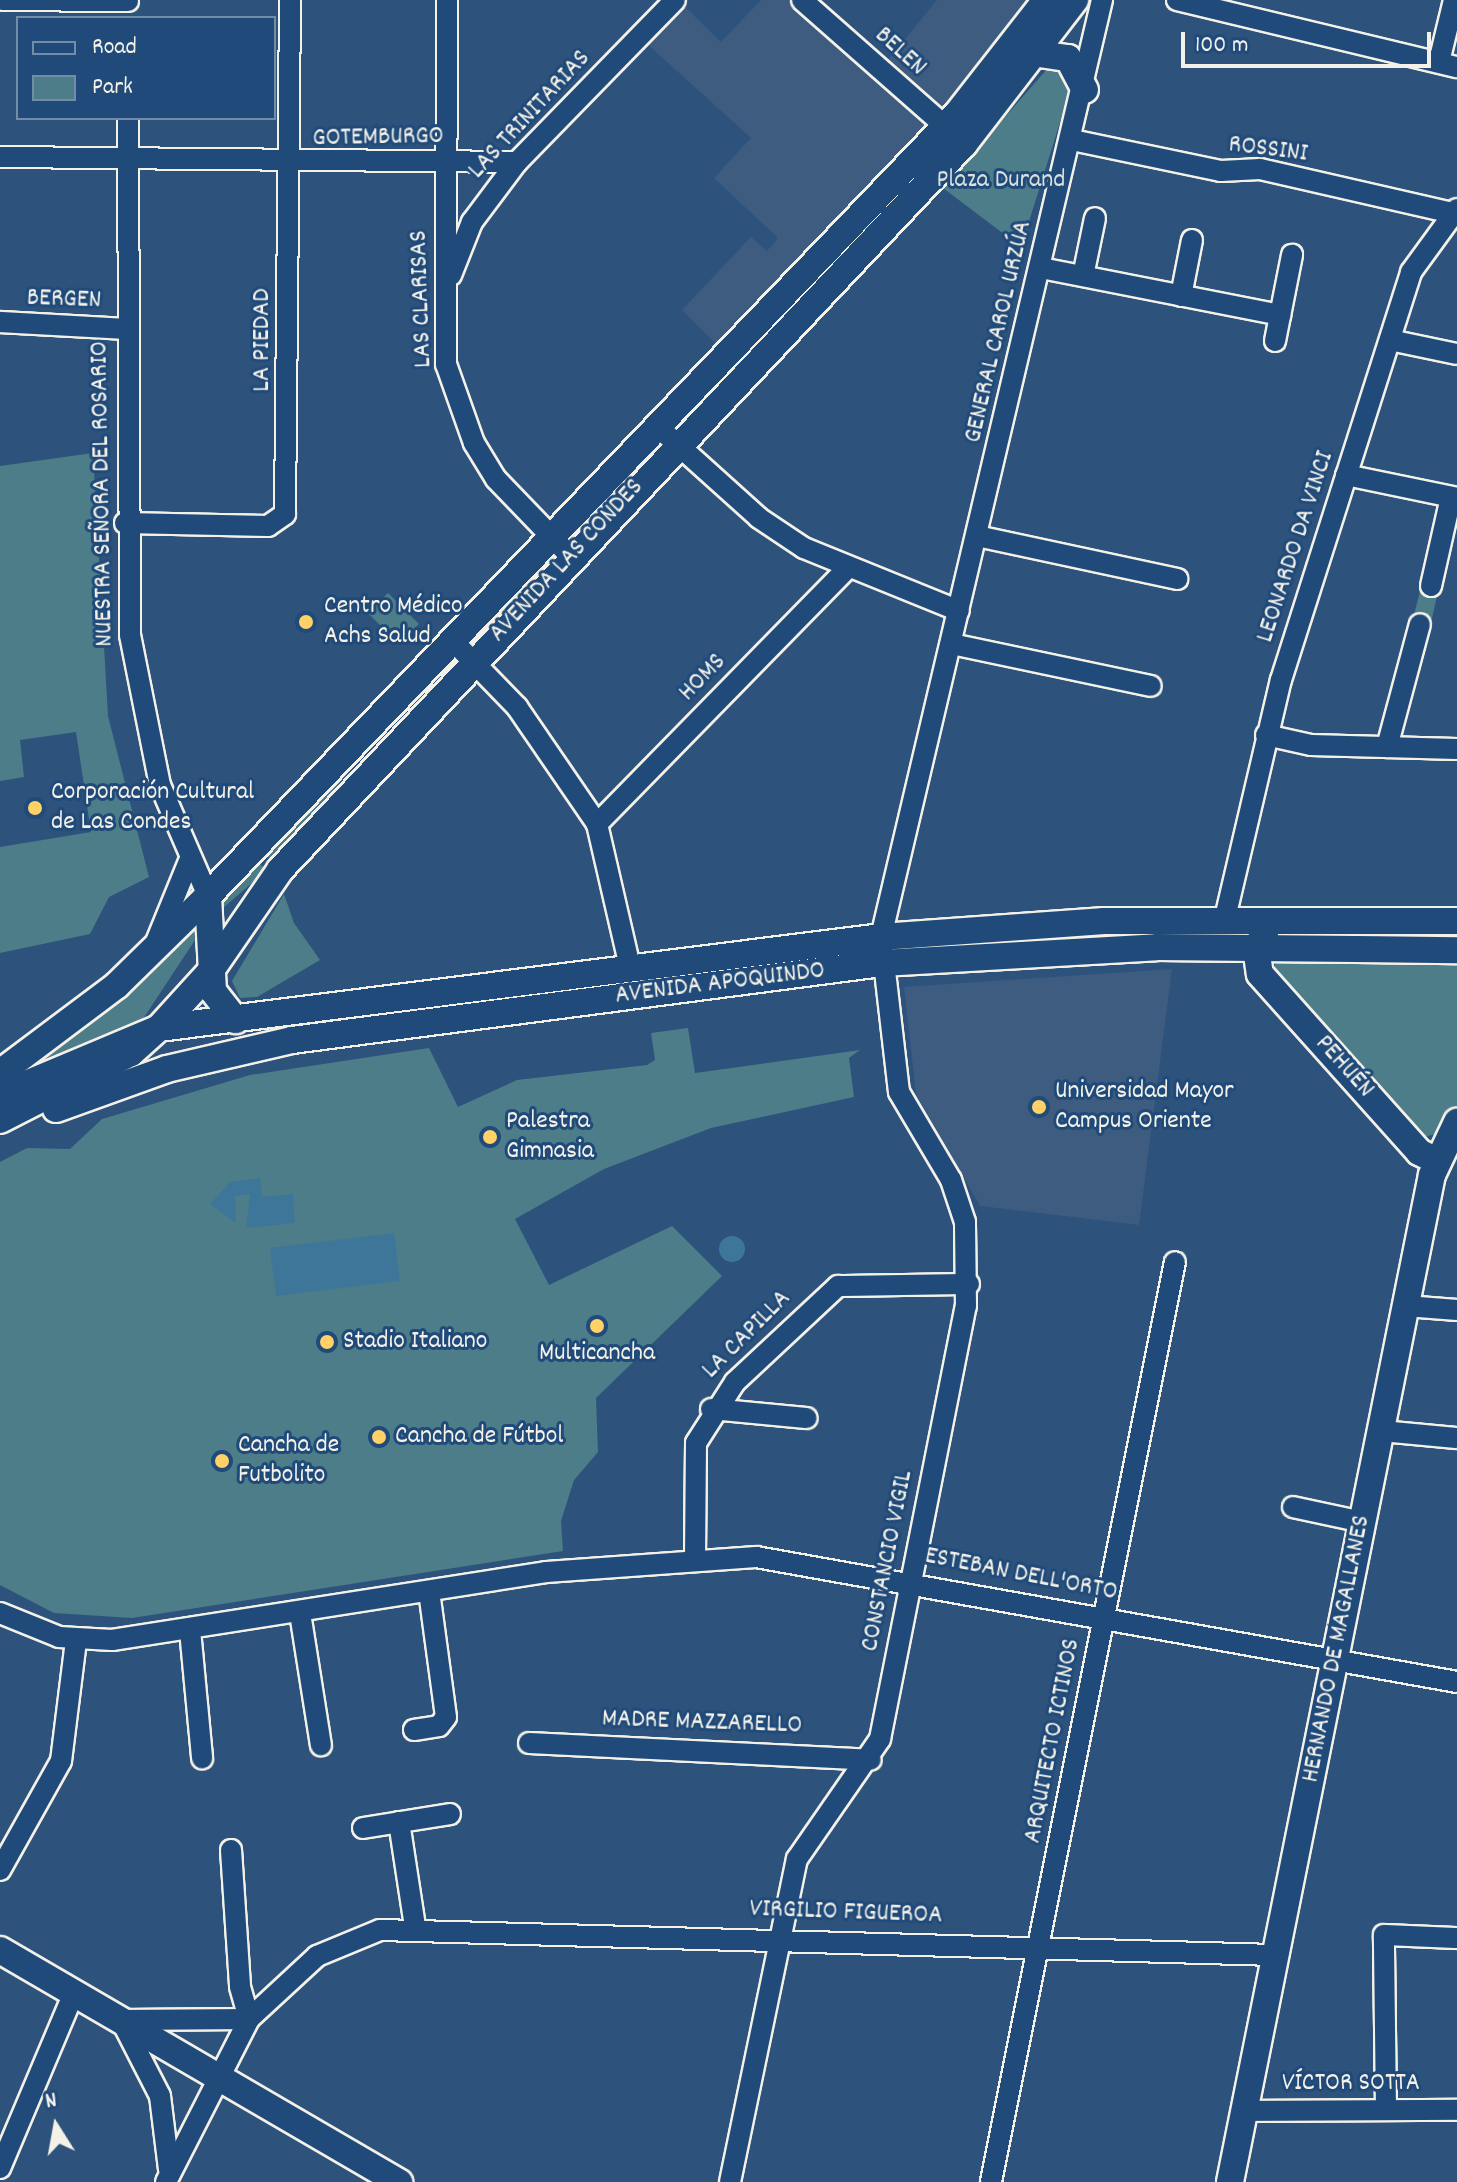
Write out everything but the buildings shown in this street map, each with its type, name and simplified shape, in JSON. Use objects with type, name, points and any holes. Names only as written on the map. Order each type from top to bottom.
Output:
[{"type":"main road","name":"AVENIDA LAS CONDES","points":[[955,135],[1046,0]]},
{"type":"main road","name":"AVENIDA LAS CONDES","points":[[0,1073],[150,954],[454,642],[551,537],[666,435],[955,135],[1039,54],[1075,0]]},
{"type":"main road","points":[[1039,54],[1068,58],[1085,90]]},
{"type":"main road","name":"AVENIDA LAS CONDES","points":[[0,1120],[131,1053],[159,1028],[210,972],[280,870],[570,556],[666,435]]},
{"type":"main road","points":[[208,896],[214,919],[210,972],[218,1005],[236,1020]]},
{"type":"main road","name":"AVENIDA APOQUINDO","points":[[0,1095],[159,1028],[630,967],[882,950],[1225,918],[1457,921]]},
{"type":"main road","points":[[1256,947],[1265,934],[1299,918]]},
{"type":"main road","name":"AVENIDA APOQUINDO","points":[[0,1134],[128,1081],[292,1040],[882,950],[1256,947],[1457,950]]},
{"type":"main road","name":"PEHUÉN","points":[[1256,947],[1260,974],[1419,1152],[1446,1161]]},
{"type":"main road","name":"HERNANDO DE MAGALLANES","points":[[1230,2182],[1406,1306],[1457,1122]]},
{"type":"main road","points":[[0,1950],[399,2182]]},
{"type":"street","points":[[2,0],[128,0]]},
{"type":"street","name":"LA PIEDAD","points":[[125,523],[268,526],[285,514],[290,0]]},
{"type":"street","name":"LAS CLARISAS","points":[[447,0],[444,163],[446,364],[474,443],[570,556]]},
{"type":"street","name":"LAS TRINITARIAS","points":[[444,330],[463,240],[517,162],[675,0]]},
{"type":"street","name":"BELEN","points":[[802,0],[955,135]]},
{"type":"street","name":"GENERAL CAROL URZÚA","points":[[882,950],[959,611],[1085,90],[1102,0]]},
{"type":"street","points":[[1177,0],[1448,64],[1454,0]]},
{"type":"street","name":"NUESTRA SEÑORA DEL ROSARIO","points":[[128,120],[125,523],[139,702],[189,861],[208,896]]},
{"type":"street","name":"ROSSINI","points":[[1072,140],[1221,171],[1260,169],[1456,212]]},
{"type":"street","name":"GOTEMBURGO","points":[[0,157],[128,163],[289,165],[517,162]]},
{"type":"street","name":"LEONARDO DA VINCI","points":[[1225,918],[1266,735],[1414,263],[1456,212]]},
{"type":"street","points":[[1083,276],[1095,218]]},
{"type":"street","points":[[1181,296],[1192,240]]},
{"type":"street","points":[[1275,341],[1292,255]]},
{"type":"street","points":[[1041,268],[1280,315]]},
{"type":"street","name":"BERGEN","points":[[0,322],[126,329]]},
{"type":"street","points":[[1390,340],[1457,354]]},
{"type":"street","points":[[666,435],[759,518],[847,569],[959,611]]},
{"type":"street","points":[[1346,475],[1454,498],[1431,586]]},
{"type":"street","points":[[977,536],[1177,579]]},
{"type":"street","name":"HOMS","points":[[597,824],[847,569]]},
{"type":"street","points":[[1387,747],[1420,624]]},
{"type":"street","points":[[454,642],[517,707],[597,824],[630,967]]},
{"type":"street","points":[[952,644],[1151,686]]},
{"type":"street","points":[[1266,735],[1387,747],[1457,749]]},
{"type":"street","points":[[150,954],[189,861]]},
{"type":"street","name":"CONSTANCIO VIGIL","points":[[730,2182],[780,1937],[804,1844],[871,1760],[969,1284],[960,1202],[899,1092],[882,950]]},
{"type":"street","name":"ARQUITECTO ICTINOS","points":[[991,2182],[1175,1262]]},
{"type":"street","name":"LA CAPILLA","points":[[695,1558],[695,1455],[711,1409],[838,1286],[969,1284]]},
{"type":"street","points":[[1406,1306],[1457,1310]]},
{"type":"street","points":[[711,1409],[807,1418]]},
{"type":"street","points":[[1381,1431],[1457,1438]]},
{"type":"street","points":[[1293,1507],[1363,1522]]},
{"type":"street","name":"ESTEBAN DELL'ORTO","points":[[0,1613],[76,1640],[190,1630],[429,1592],[695,1558],[787,1560],[910,1580],[1334,1663],[1457,1682]]},
{"type":"street","points":[[414,1730],[439,1726],[446,1717],[429,1592]]},
{"type":"street","points":[[300,1613],[321,1745]]},
{"type":"street","points":[[190,1630],[202,1758]]},
{"type":"street","points":[[0,1870],[61,1761],[76,1640]]},
{"type":"street","name":"MADRE MAZZARELLO","points":[[529,1743],[871,1760]]},
{"type":"street","points":[[363,1828],[450,1814]]},
{"type":"street","points":[[399,1822],[415,1927]]},
{"type":"street","points":[[168,2177],[160,2096],[121,2020],[249,2019],[240,1987],[231,1850]]},
{"type":"street","name":"VIRGILIO FIGUEROA","points":[[168,2177],[217,2076],[249,2019],[332,1948],[415,1927],[1276,1955]]},
{"type":"street","points":[[1386,2110],[1384,1935],[1457,1938]]},
{"type":"street","points":[[0,2168],[74,1993]]},
{"type":"street","name":"VÍCTOR SOTTA","points":[[1244,2111],[1457,2110]]},
{"type":"shaded area","points":[[761,0],[788,0],[926,127],[720,348],[682,310],[751,237],[767,251],[778,238],[714,178],[751,138],[645,42],[682,4],[721,42]]},
{"type":"shaded area","points":[[937,0],[1032,0],[945,109],[886,62]]},
{"type":"shaded area","name":"Universidad Mayor Campus Oriente","points":[[1172,969],[1139,1225],[980,1206],[916,1094],[904,987]]},
{"type":"shaded area","points":[[260,1178],[262,1197],[293,1194],[295,1223],[246,1228],[250,1194],[235,1196],[236,1223],[210,1204],[230,1182]]},
{"type":"shaded area","points":[[394,1233],[400,1281],[276,1296],[270,1248]]},
{"type":"shaded area","points":[[732,1236],[741,1240],[745,1249],[741,1258],[732,1262],[723,1258],[719,1249],[723,1240]]},
{"type":"green space","name":"Plaza Durand","points":[[1048,68],[1060,68],[1073,81],[1021,247],[943,188]]},
{"type":"green space","points":[[93,453],[108,716],[149,877],[109,897],[90,934],[0,953],[0,847],[91,832],[76,732],[20,740],[24,777],[0,781],[0,466]]},
{"type":"green space","points":[[1422,583],[1439,587],[1430,627],[1412,623]]},
{"type":"green space","points":[[388,593],[419,624],[398,644],[368,613]]},
{"type":"green space","points":[[400,711],[274,861],[260,852]]},
{"type":"green space","points":[[254,859],[267,870],[223,908],[219,901]]},
{"type":"green space","points":[[284,894],[294,923],[320,960],[257,997],[240,998],[232,981]]},
{"type":"green space","points":[[195,919],[199,934],[143,1019],[0,1080]]},
{"type":"green space","points":[[1275,960],[1457,960],[1457,1106],[1438,1134],[1421,1137],[1275,979]]},
{"type":"green space","name":"Stadio Italiano","points":[[688,1028],[695,1073],[860,1050],[849,1058],[854,1097],[711,1128],[604,1169],[515,1219],[549,1285],[672,1226],[722,1276],[596,1398],[598,1452],[574,1480],[561,1521],[563,1551],[132,1618],[54,1613],[0,1585],[0,1162],[27,1148],[70,1149],[102,1119],[250,1075],[429,1048],[458,1107],[517,1080],[647,1065],[655,1060],[651,1033]]},
{"type":"place","name":"Centro Médico Achs Salud","points":[[306,622]]},
{"type":"place","name":"Corporación Cultural de Las Condes","points":[[35,808]]},
{"type":"place","name":"Universidad Mayor Campus Oriente","points":[[1039,1107]]},
{"type":"place","name":"Palestra Gimnasia","points":[[490,1137]]},
{"type":"place","name":"Multicancha","points":[[597,1326]]},
{"type":"place","name":"Stadio Italiano","points":[[327,1342]]},
{"type":"place","name":"Cancha de Fútbol","points":[[379,1437]]},
{"type":"place","name":"Cancha de Futbolito","points":[[222,1461]]}]
